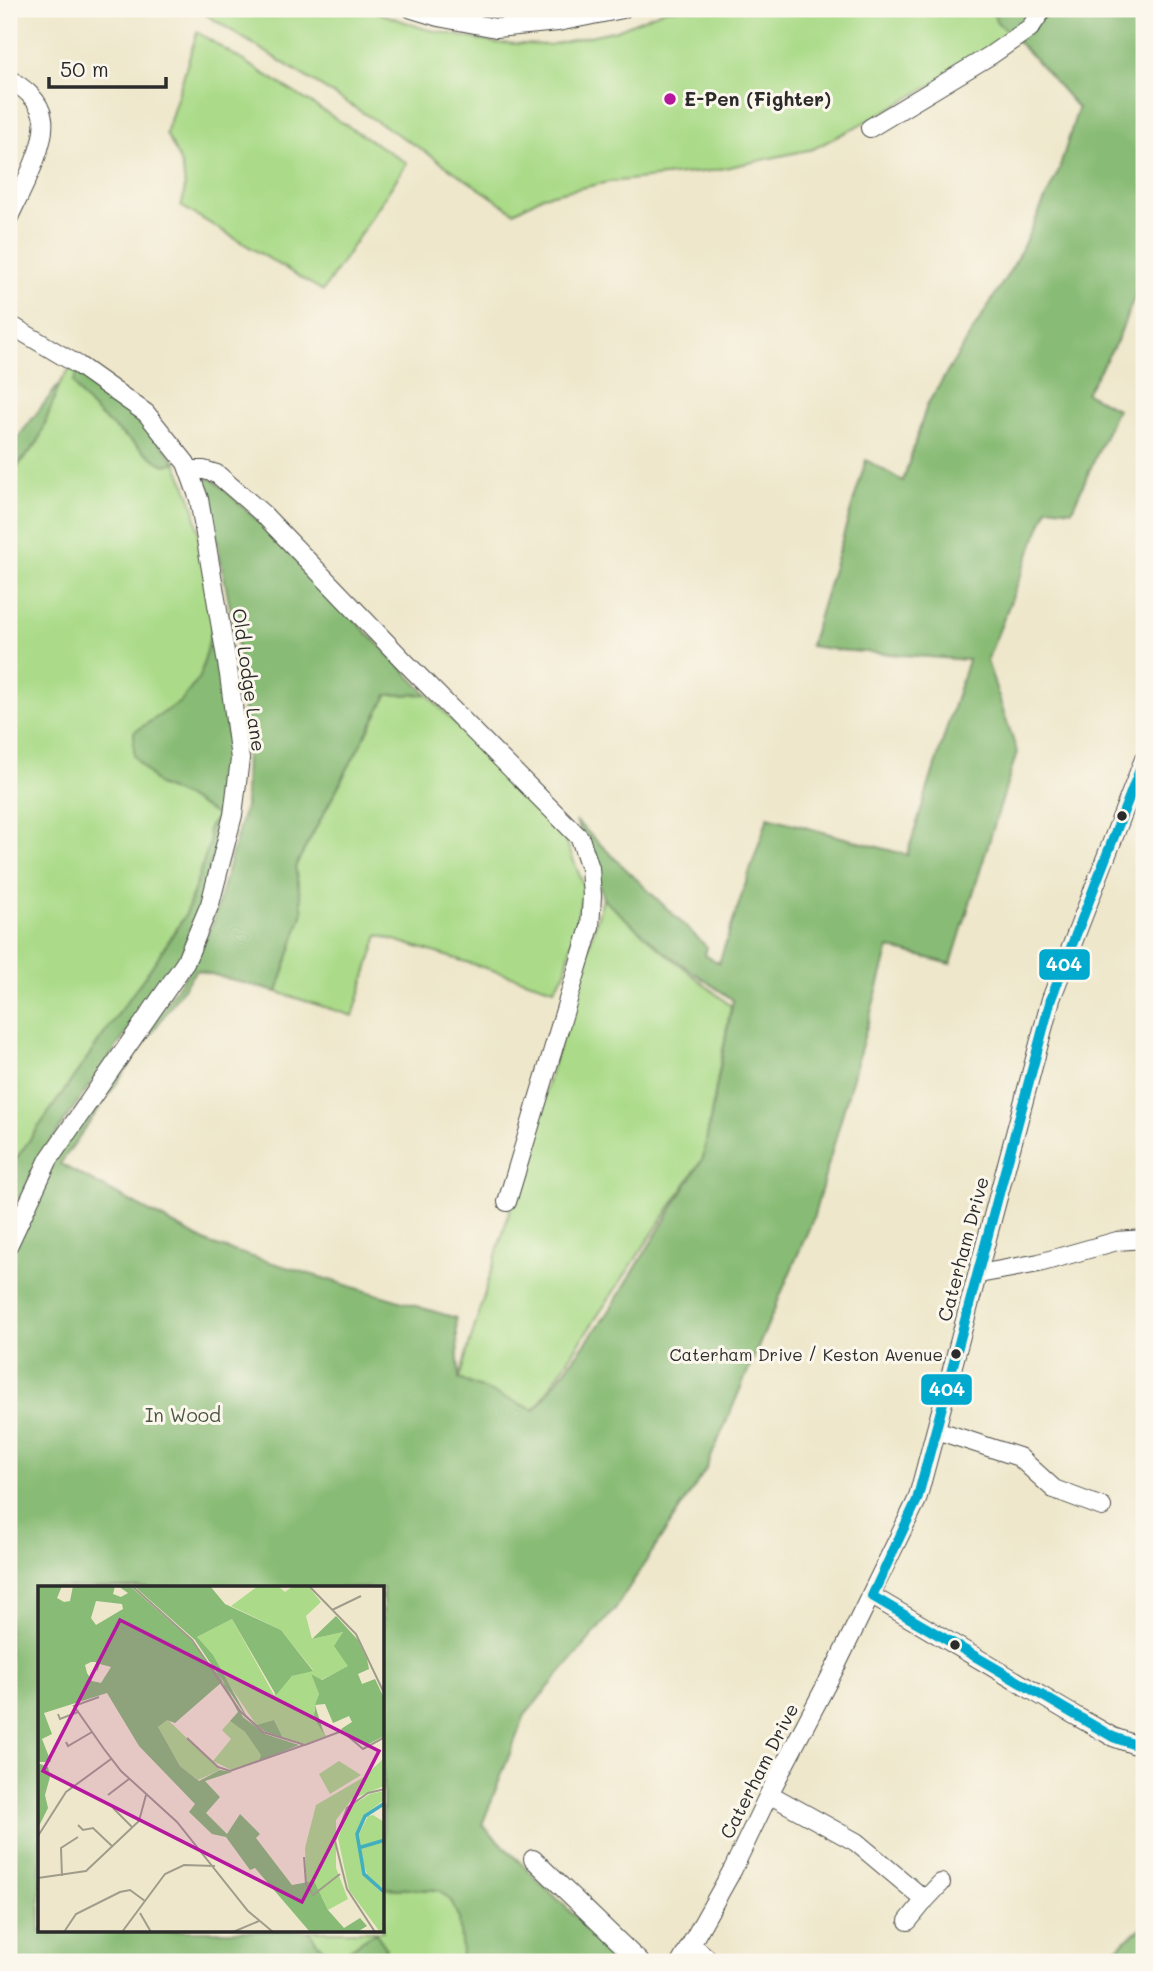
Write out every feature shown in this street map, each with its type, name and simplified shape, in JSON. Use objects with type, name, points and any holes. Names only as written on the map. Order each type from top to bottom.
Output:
[{"type":"street","points":[[412,9],[496,28],[558,22],[623,9]]},
{"type":"street","points":[[870,128],[991,55],[1030,28],[1043,9]]},
{"type":"street","points":[[9,79],[23,87],[36,101],[43,119],[36,158],[9,217]]},
{"type":"street","name":"Old Lodge Lane","points":[[9,325],[78,365],[145,413],[190,470],[199,499],[229,675],[240,759],[233,815],[210,904],[185,964],[49,1159],[9,1244]]},
{"type":"street","points":[[190,470],[204,470],[216,474],[263,514],[580,838],[590,868],[590,927],[507,1202]]},
{"type":"street","name":"Caterham Drive","points":[[681,1962],[733,1869],[872,1595],[917,1500],[1051,999],[1144,759]]},
{"type":"street","points":[[979,1274],[1039,1263],[1116,1241],[1144,1240]]},
{"type":"street","points":[[936,1430],[1019,1457],[1054,1489],[1102,1507]]},
{"type":"street","points":[[872,1595],[1113,1737],[1144,1748]]},
{"type":"street","points":[[769,1794],[856,1843],[925,1900]]},
{"type":"street","points":[[533,1859],[640,1962]]},
{"type":"street","points":[[908,1921],[941,1883]]},
{"type":"street","points":[[692,1945],[712,1962]]},
{"type":"green space","points":[[197,9],[368,9],[425,29],[495,43],[549,45],[617,30],[667,9],[992,9],[996,21],[1015,39],[813,149],[711,171],[609,182],[543,196],[514,212],[421,149]]},
{"type":"green space","name":"In Wood","points":[[993,9],[1144,9],[1144,273],[1117,341],[1086,393],[1117,409],[1072,510],[1048,507],[987,661],[1017,752],[951,964],[889,948],[813,1219],[706,1469],[615,1609],[525,1715],[482,1825],[622,1962],[456,1962],[462,1954],[459,1919],[451,1901],[439,1890],[385,1888],[385,1586],[38,1586],[38,1932],[310,1932],[334,1960],[375,1932],[387,1949],[368,1962],[9,1962],[9,1255],[53,1162],[194,963],[212,925],[245,807],[246,743],[241,664],[209,499],[201,477],[214,480],[256,519],[427,694],[387,695],[295,867],[303,912],[277,992],[196,970],[60,1164],[210,1244],[456,1318],[459,1379],[535,1410],[608,1313],[703,1158],[733,1000],[663,951],[603,899],[595,868],[576,821],[707,947],[705,955],[719,963],[768,817],[907,855],[968,660],[810,646],[866,460],[903,481],[927,405],[1016,261],[1059,170],[1078,108],[1034,58],[996,21]]},
{"type":"green space","points":[[197,32],[407,163],[323,291],[181,206],[185,187],[182,168],[166,134]]},
{"type":"green space","points":[[71,367],[176,462],[193,504],[215,616],[201,677],[180,702],[134,732],[158,785],[219,816],[208,829],[210,842],[186,914],[9,1169],[9,476],[38,442],[60,383]]},
{"type":"green space","points":[[78,372],[138,416],[176,462],[165,465],[157,461],[99,415],[73,382]]},
{"type":"green space","points":[[60,383],[38,442],[9,476],[9,449]]},
{"type":"green space","points":[[215,616],[230,757],[226,807],[201,900],[181,956],[39,1160],[9,1222],[9,1169],[186,914],[210,843],[208,829],[218,816],[186,797],[158,785],[134,756],[134,732],[180,702],[200,677]]},
{"type":"green space","points":[[427,694],[564,836],[584,887],[565,973],[554,989],[378,935],[353,1016],[277,992],[303,912],[295,867],[387,695]]},
{"type":"green space","points":[[603,899],[731,1006],[703,1158],[534,1411],[459,1379]]},
{"type":"green space","points":[[9,1822],[38,1932],[385,1932],[385,1888],[553,1895],[622,1962],[9,1962]]},
{"type":"green space","points":[[1144,1926],[1144,1962],[1113,1962],[1111,1954]]},
{"type":"transit line","name":"404","points":[[872,1596],[917,1500],[1051,999],[1144,759]]},
{"type":"transit line","name":"404","points":[[872,1596],[1113,1737],[1144,1748]]},
{"type":"place","name":"E-Pen (Fighter)","points":[[670,99]]},
{"type":"place","name":"Caterham Drive / Keston Avenue","points":[[956,1354]]}]
